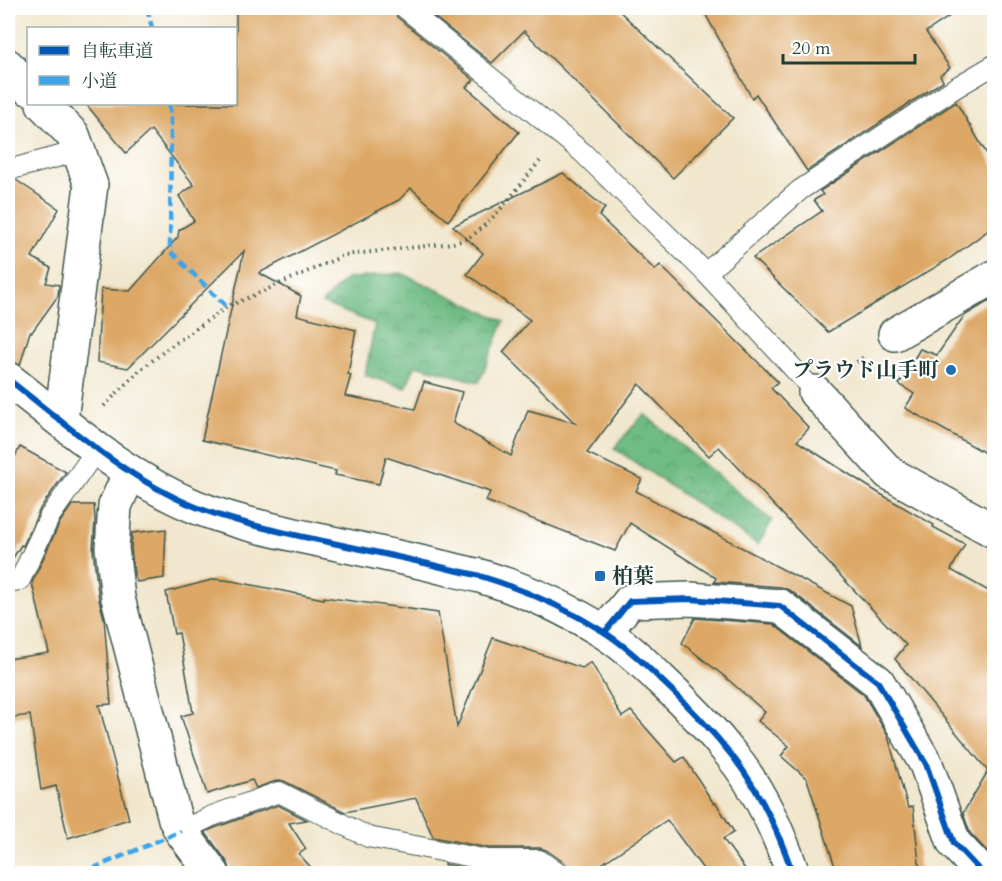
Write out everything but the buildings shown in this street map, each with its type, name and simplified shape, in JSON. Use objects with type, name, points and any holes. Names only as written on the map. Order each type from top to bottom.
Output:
[{"type":"street","points":[[8,66],[27,87]]},
{"type":"street","points":[[44,105],[73,135],[91,185],[78,434]]},
{"type":"street","points":[[895,334],[994,277]]},
{"type":"street","points":[[8,379],[130,472],[196,507],[238,521],[479,576],[522,590],[605,633],[673,690],[734,758],[774,826],[793,873]]},
{"type":"street","points":[[815,392],[889,473],[994,531]]},
{"type":"street","points":[[130,472],[115,506],[112,549],[118,598],[175,819],[213,873]]},
{"type":"street","points":[[605,633],[630,601],[690,599],[780,606],[878,682],[926,764],[954,843],[982,873]]},
{"type":"lane","points":[[405,8],[582,152],[706,273],[815,392]]},
{"type":"lane","points":[[706,273],[800,190],[994,65]]},
{"type":"lane","points":[[8,170],[79,151]]},
{"type":"lane","points":[[8,582],[20,580],[50,516],[78,434]]},
{"type":"lane","points":[[182,831],[212,816],[279,792],[368,837],[488,860],[538,860],[560,873]]},
{"type":"path","points":[[78,434],[138,372],[227,307],[345,255],[453,243],[467,238],[491,218],[545,154]]},
{"type":"path","points":[[815,392],[895,334]]},
{"type":"green space","points":[[401,273],[504,321],[479,382],[416,365],[405,388],[365,375],[375,324],[322,303],[346,279]]},
{"type":"green space","points":[[644,414],[772,521],[758,545],[614,448]]},
{"type":"marked path","points":[[147,8],[152,27]]},
{"type":"marked path","points":[[169,105],[170,251],[227,307]]},
{"type":"marked path","points":[[80,874],[181,831]]},
{"type":"cycle path","points":[[8,379],[121,466],[170,495],[196,507],[263,528],[480,576],[544,600],[604,632],[647,666],[679,697],[733,757],[752,784],[768,813],[793,874]]},
{"type":"cycle path","points":[[605,632],[630,601],[690,599],[780,606],[878,682],[926,764],[954,843],[983,874]]},
{"type":"place","name":"プラウド山手町","points":[[951,370]]},
{"type":"place","name":"柏葉","points":[[600,576]]}]
